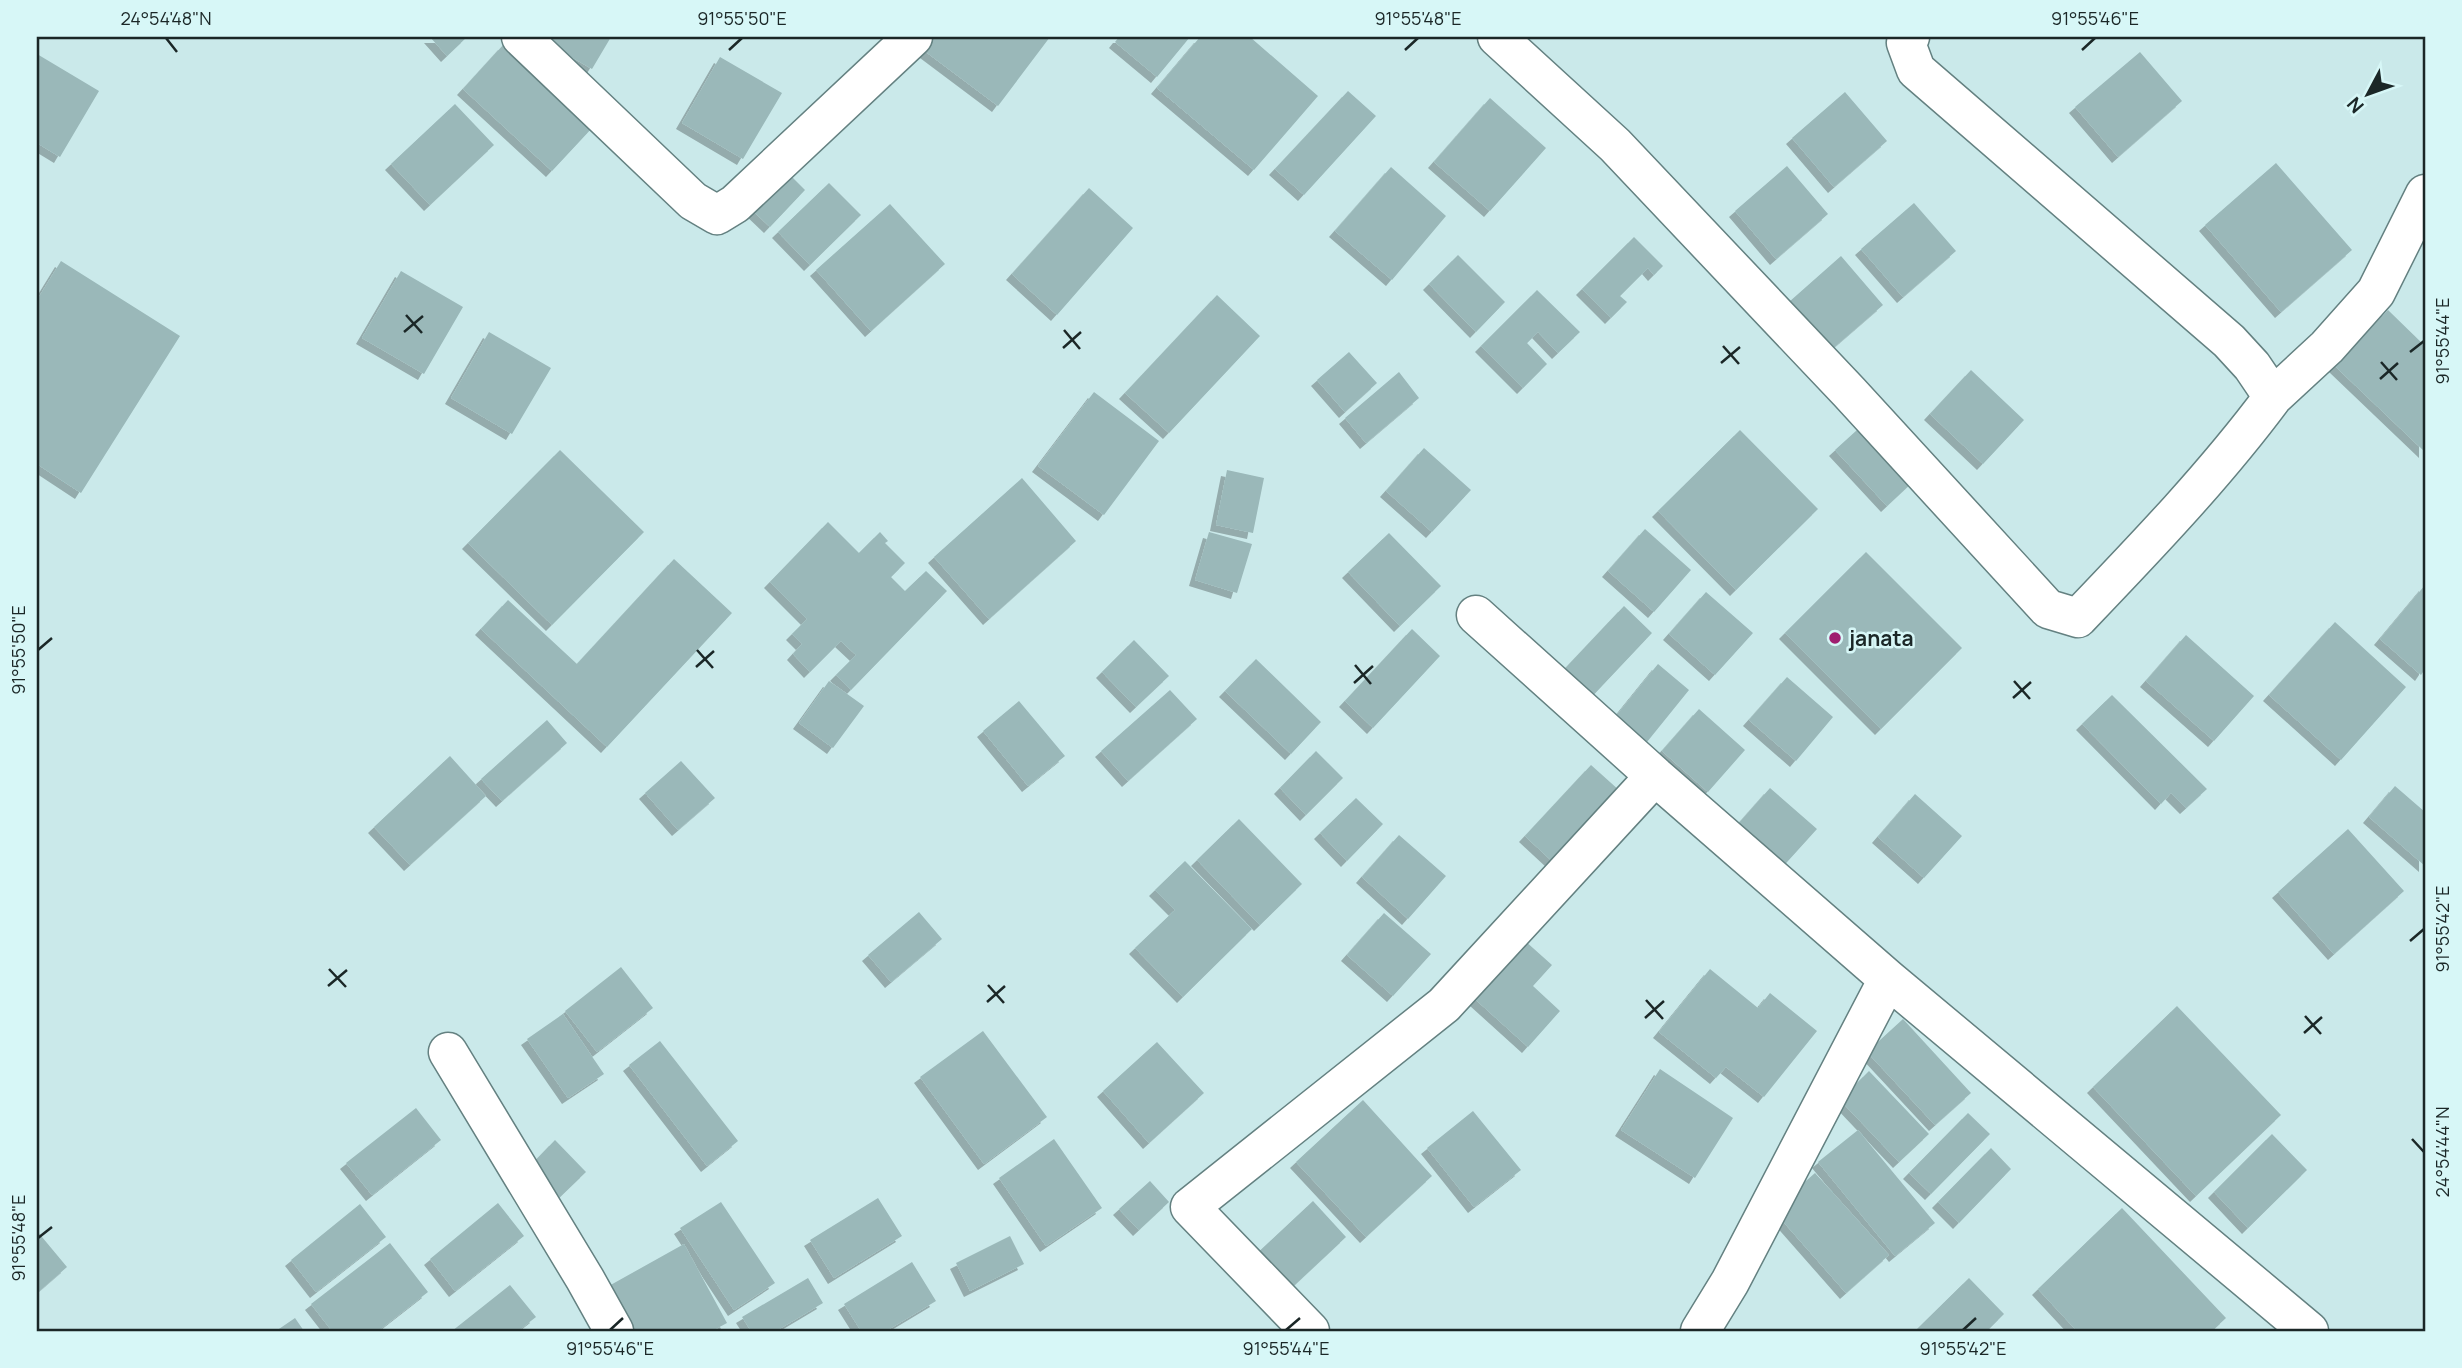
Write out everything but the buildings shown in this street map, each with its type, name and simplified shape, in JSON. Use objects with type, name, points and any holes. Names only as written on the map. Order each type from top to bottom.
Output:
[{"type":"street","points":[[521,37],[693,201],[718,215],[735,204],[913,37]]},
{"type":"street","points":[[1497,37],[1615,145],[2048,609],[2078,618],[2143,550],[2252,426],[2273,397],[2327,346],[2376,292],[2425,194]]},
{"type":"street","points":[[1910,37],[1906,43],[1916,70],[2229,341],[2252,366],[2273,397]]},
{"type":"street","points":[[1476,615],[1655,776],[1888,979],[2309,1331]]},
{"type":"street","points":[[1310,1331],[1190,1207],[1444,1004],[1655,776]]},
{"type":"street","points":[[1700,1331],[1730,1282],[1888,979]]},
{"type":"street","points":[[448,1052],[614,1331]]},
{"type":"place","name":"janata","points":[[1835,638]]}]
